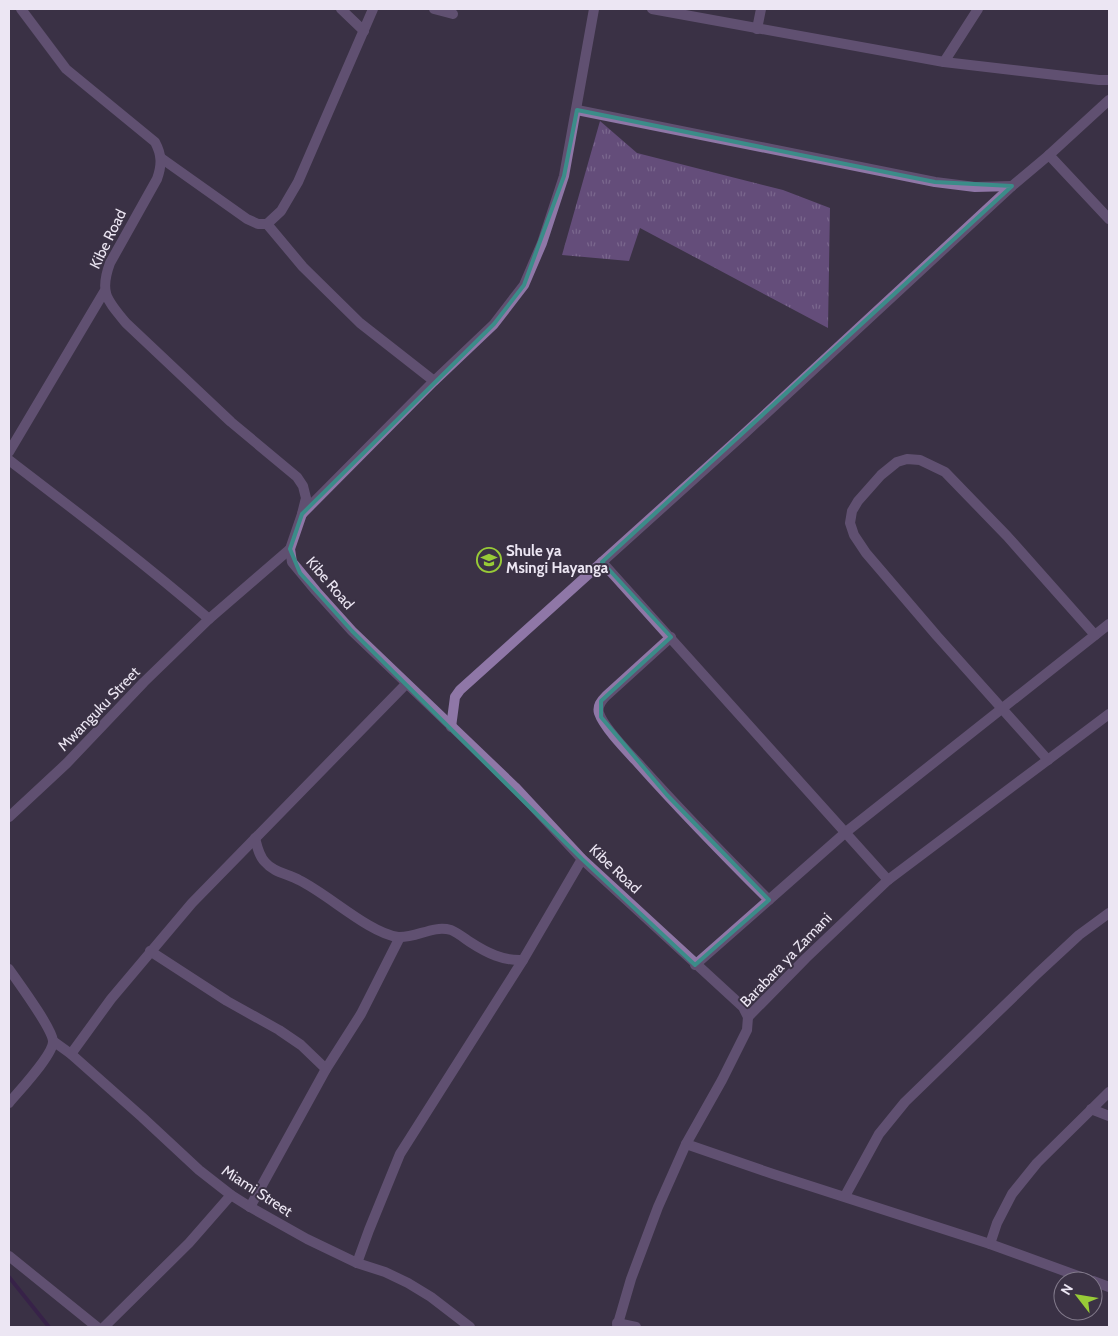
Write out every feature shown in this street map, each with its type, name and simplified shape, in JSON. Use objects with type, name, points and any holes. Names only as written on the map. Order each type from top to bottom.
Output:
[{"type":"street","points":[[21,9],[66,69],[155,142],[160,151],[161,158],[258,224],[267,224],[280,211],[298,182],[373,9]]},
{"type":"street","points":[[341,9],[364,31]]},
{"type":"street","points":[[434,9],[453,14]]},
{"type":"street","points":[[302,514],[434,381],[494,324],[524,285],[542,243],[564,176],[594,9]]},
{"type":"street","points":[[652,9],[944,62],[1109,80]]},
{"type":"street","points":[[756,29],[761,9]]},
{"type":"street","points":[[944,62],[978,9]]},
{"type":"street","points":[[451,728],[458,693],[744,434],[1012,186],[1049,156],[1109,100]]},
{"type":"street","points":[[577,110],[935,182],[975,187],[1012,186]]},
{"type":"street","points":[[1049,156],[1109,219]]},
{"type":"street","name":"Kibe Road","points":[[161,158],[161,168],[157,178],[110,263],[105,277],[104,292],[112,305],[126,323],[231,422],[297,477],[303,486],[306,498],[290,549],[292,562],[316,591],[352,631],[451,728],[515,787],[582,859],[695,965],[743,1007],[748,1017]]},
{"type":"street","points":[[267,224],[303,267],[360,323],[434,381]]},
{"type":"street","points":[[9,452],[104,292]]},
{"type":"street","points":[[1048,760],[866,553],[854,535],[850,523],[852,511],[880,475],[897,462],[908,459],[920,460],[945,472],[1007,536],[1095,635]]},
{"type":"street","points":[[9,460],[121,546],[209,619]]},
{"type":"street","name":"Mwanguku Street","points":[[9,817],[67,763],[144,682],[209,619],[290,549]]},
{"type":"street","points":[[602,562],[888,880]]},
{"type":"street","points":[[695,965],[846,832],[1109,624]]},
{"type":"street","points":[[671,637],[606,696],[598,710],[620,742],[712,843],[769,900]]},
{"type":"street","points":[[70,1054],[150,951],[192,904],[406,684]]},
{"type":"street","name":"Barabara ya Zamani","points":[[617,1325],[634,1270],[658,1207],[686,1144],[722,1080],[747,1030],[748,1017],[806,958],[888,880],[1109,714]]},
{"type":"street","points":[[256,838],[265,863],[310,886],[372,927],[400,937],[439,928],[448,929],[494,956],[510,961],[523,960]]},
{"type":"street","points":[[357,1263],[400,1154],[523,960],[582,859]]},
{"type":"street","points":[[846,1196],[879,1134],[905,1102],[1036,974],[1079,935],[1109,913]]},
{"type":"street","points":[[250,1207],[326,1070],[361,1014],[400,937]]},
{"type":"street","points":[[150,951],[227,1001],[279,1030],[301,1045],[326,1070]]},
{"type":"street","points":[[9,969],[35,1007],[53,1041],[52,1048],[44,1061],[9,1103]]},
{"type":"street","name":"Miami Street","points":[[53,1041],[142,1117],[199,1170],[232,1195],[307,1239],[357,1263],[385,1272],[408,1283],[431,1297],[470,1327]]},
{"type":"street","points":[[990,1244],[997,1224],[1012,1194],[1037,1163],[1109,1092]]},
{"type":"street","points":[[1091,1110],[1109,1116]]},
{"type":"street","points":[[686,1144],[990,1244],[1064,1271]]},
{"type":"street","points":[[104,1327],[189,1243],[232,1195]]},
{"type":"street","points":[[9,1256],[97,1327]]},
{"type":"street","points":[[617,1325],[636,1327]]},
{"type":"highlighted area","points":[[577,110],[935,182],[1012,186],[602,562],[671,637],[601,701],[601,717],[667,795],[769,900],[695,965],[582,859],[352,631],[300,573],[290,549],[302,514],[494,324],[524,285],[564,176]]},
{"type":"green space","points":[[600,121],[637,153],[783,190],[830,208],[828,328],[640,228],[629,261],[562,255]]},
{"type":"waterway","points":[[9,1277],[49,1327]]},
{"type":"place","name":"Shule ya Msingi Hayanga","points":[[489,560]]}]
